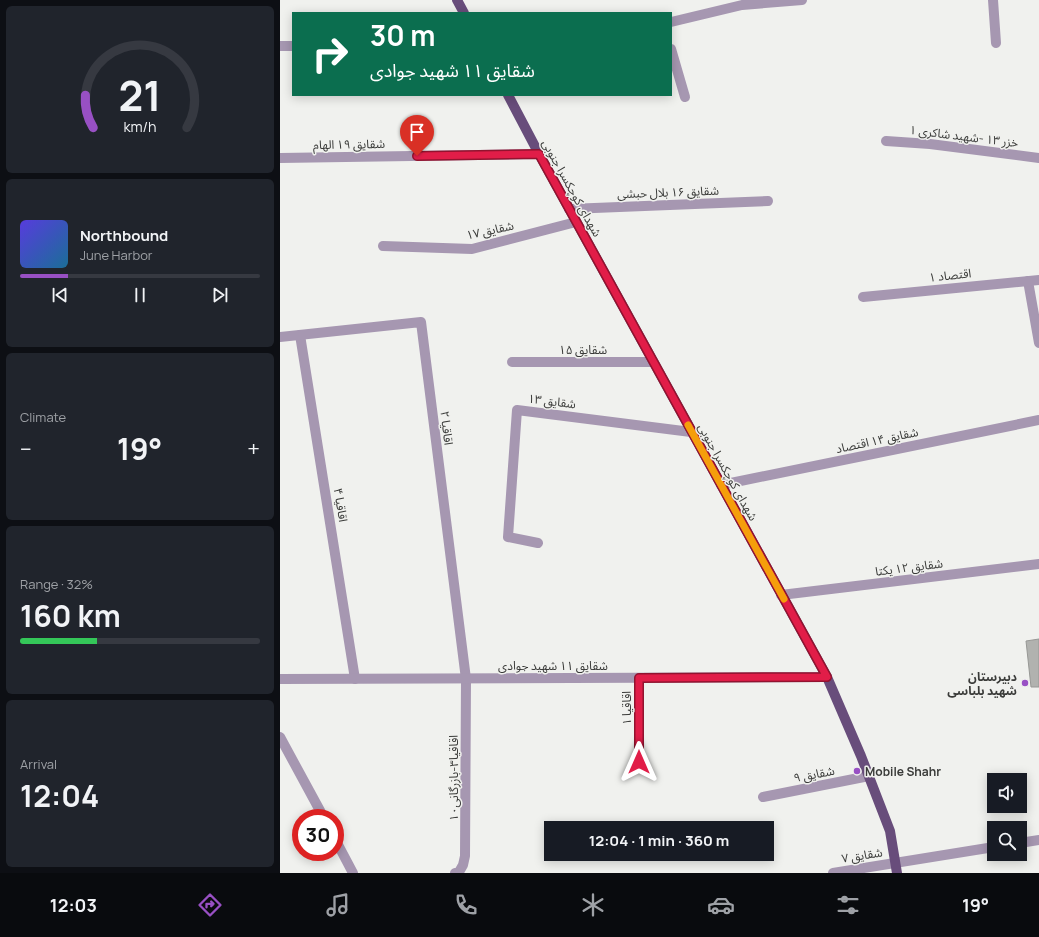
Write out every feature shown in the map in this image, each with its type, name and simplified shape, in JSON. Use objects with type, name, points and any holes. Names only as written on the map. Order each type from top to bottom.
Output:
[{"type":"main road","points":[[457,0],[463,12]]},
{"type":"main road","name":"شهدای کوچکسرا جنوبی","points":[[509,96],[576,222],[827,677],[861,756],[890,831],[896,868]]},
{"type":"street","points":[[672,22],[742,5],[802,0]]},
{"type":"street","points":[[993,0],[996,43]]},
{"type":"street","points":[[280,46],[292,46]]},
{"type":"street","points":[[672,52],[685,97]]},
{"type":"street","name":"خزر ۱۳ -شهید شاکری ۱","points":[[886,140],[1039,158]]},
{"type":"street","name":"شقایق ۱۹ الهام","points":[[280,158],[539,154]]},
{"type":"street","name":"شقایق ۱۶ بلال حبشی","points":[[569,209],[768,201]]},
{"type":"street","name":"شقایق ۱۷","points":[[383,246],[472,249],[576,222]]},
{"type":"street","name":"اقتصاد ۱","points":[[863,297],[1039,280]]},
{"type":"street","points":[[1028,281],[1039,343]]},
{"type":"street","name":"اقاقیا ۲","points":[[280,337],[421,322],[466,679]]},
{"type":"street","name":"اقاقیا ۴","points":[[300,334],[355,679]]},
{"type":"street","name":"شقایق ۱۵","points":[[512,362],[653,362]]},
{"type":"street","name":"شقایق ۱۳","points":[[538,543],[508,537],[517,410],[692,432]]},
{"type":"street","name":"شقایق ۱۴ اقتصاد","points":[[721,485],[1039,420]]},
{"type":"street","name":"شقایق ۱۲ یکتا","points":[[781,595],[1039,564]]},
{"type":"street","name":"شقایق ۱۱ شهید جوادی","points":[[280,679],[827,677]]},
{"type":"street","name":"اقاقیا ۱","points":[[639,678],[639,762]]},
{"type":"street","name":"اقاقیا۳-بازرگانی۱۰","points":[[455,873],[459,872],[465,856],[466,679]]},
{"type":"street","points":[[280,737],[319,809]]},
{"type":"street","name":"شقایق ۹","points":[[763,797],[869,776]]},
{"type":"street","points":[[1027,842],[1039,840]]},
{"type":"street","name":"شقایق ۷","points":[[833,873],[896,868],[987,848]]},
{"type":"street","points":[[344,856],[353,873]]},
{"type":"building","points":[[1039,639],[1039,687],[1031,687],[1026,641]]},
{"type":"slow traffic","points":[[688,425],[784,599]]},
{"type":"place","name":"دبیرستان شهید بلباسی","points":[[1025,683]]},
{"type":"place","name":"Mobile Shahr","points":[[857,771]]},
{"type":"route","points":[[417,156],[539,154],[827,677],[639,678],[639,762]]}]
